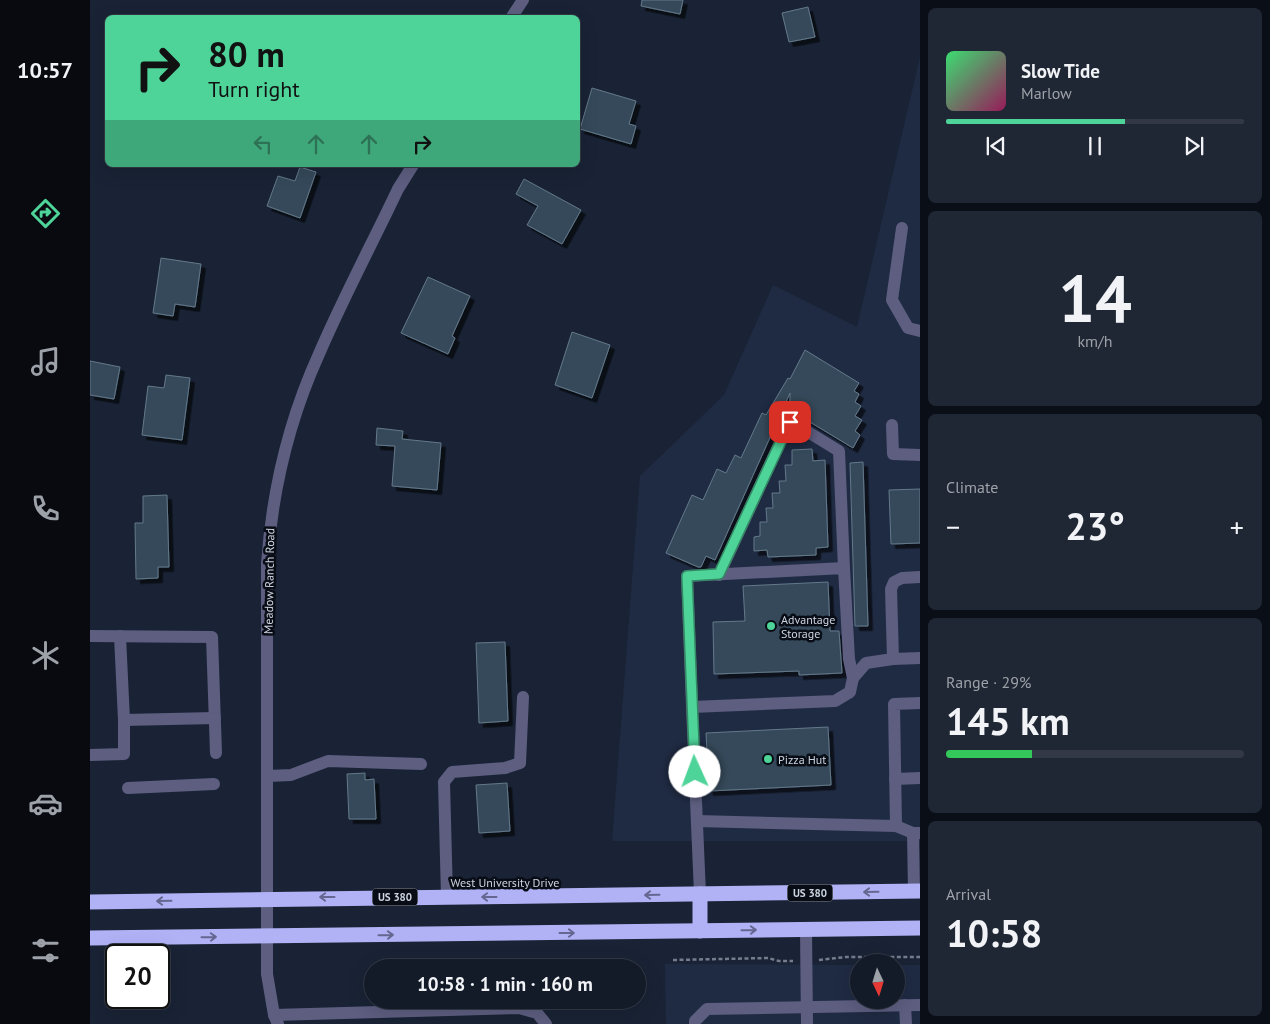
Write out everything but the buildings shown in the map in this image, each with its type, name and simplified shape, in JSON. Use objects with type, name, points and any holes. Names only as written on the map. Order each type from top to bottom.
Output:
[{"type":"highway","name":"West University Drive","points":[[90,902],[267,898],[917,891]]},
{"type":"highway","points":[[700,894],[700,931]]},
{"type":"highway","points":[[90,938],[920,928]]},
{"type":"street","points":[[513,15],[523,0]]},
{"type":"street","name":"Meadow Ranch Road","points":[[276,1020],[268,974],[267,936],[267,564],[270,524],[282,462],[294,420],[319,354],[398,189],[412,167]]},
{"type":"street","points":[[902,228],[892,300],[908,328],[920,331]]},
{"type":"street","points":[[692,707],[835,701],[850,692],[853,678],[849,659],[839,451],[790,422],[719,574]]},
{"type":"street","points":[[892,425],[893,454],[920,455]]},
{"type":"street","points":[[700,894],[687,576],[844,568]]},
{"type":"street","points":[[893,659],[891,588],[894,582],[902,578],[920,577]]},
{"type":"street","points":[[90,636],[212,637],[216,753]]},
{"type":"street","points":[[90,755],[124,754],[120,636]]},
{"type":"street","points":[[853,678],[866,663],[920,658]]},
{"type":"street","points":[[448,897],[444,782],[446,776],[452,772],[505,768],[520,763],[523,696]]},
{"type":"street","points":[[896,826],[894,704],[920,703]]},
{"type":"street","points":[[124,720],[215,718]]},
{"type":"street","points":[[268,776],[291,775],[328,761],[421,764]]},
{"type":"street","points":[[895,779],[920,778]]},
{"type":"street","points":[[128,788],[214,784]]},
{"type":"street","points":[[697,821],[896,826],[917,833],[917,891]]},
{"type":"street","points":[[806,930],[806,1024]]},
{"type":"street","points":[[906,1005],[906,1024]]},
{"type":"street","points":[[695,1024],[695,1021],[707,1009],[920,1005]]},
{"type":"street","points":[[276,1020],[519,1008],[537,1013],[546,1024]]},
{"type":"shaded area","points":[[920,57],[920,841],[612,841],[640,476],[724,395],[773,285],[857,327]]},
{"type":"shaded area","points":[[665,964],[850,965],[850,1009],[905,1009],[905,965],[920,965],[920,1024],[666,1024]]},
{"type":"place","name":"Advantage Storage","points":[[771,626]]},
{"type":"place","name":"Pizza Hut","points":[[768,759]]},
{"type":"route","points":[[695,772],[687,576],[719,574],[790,422]]}]
